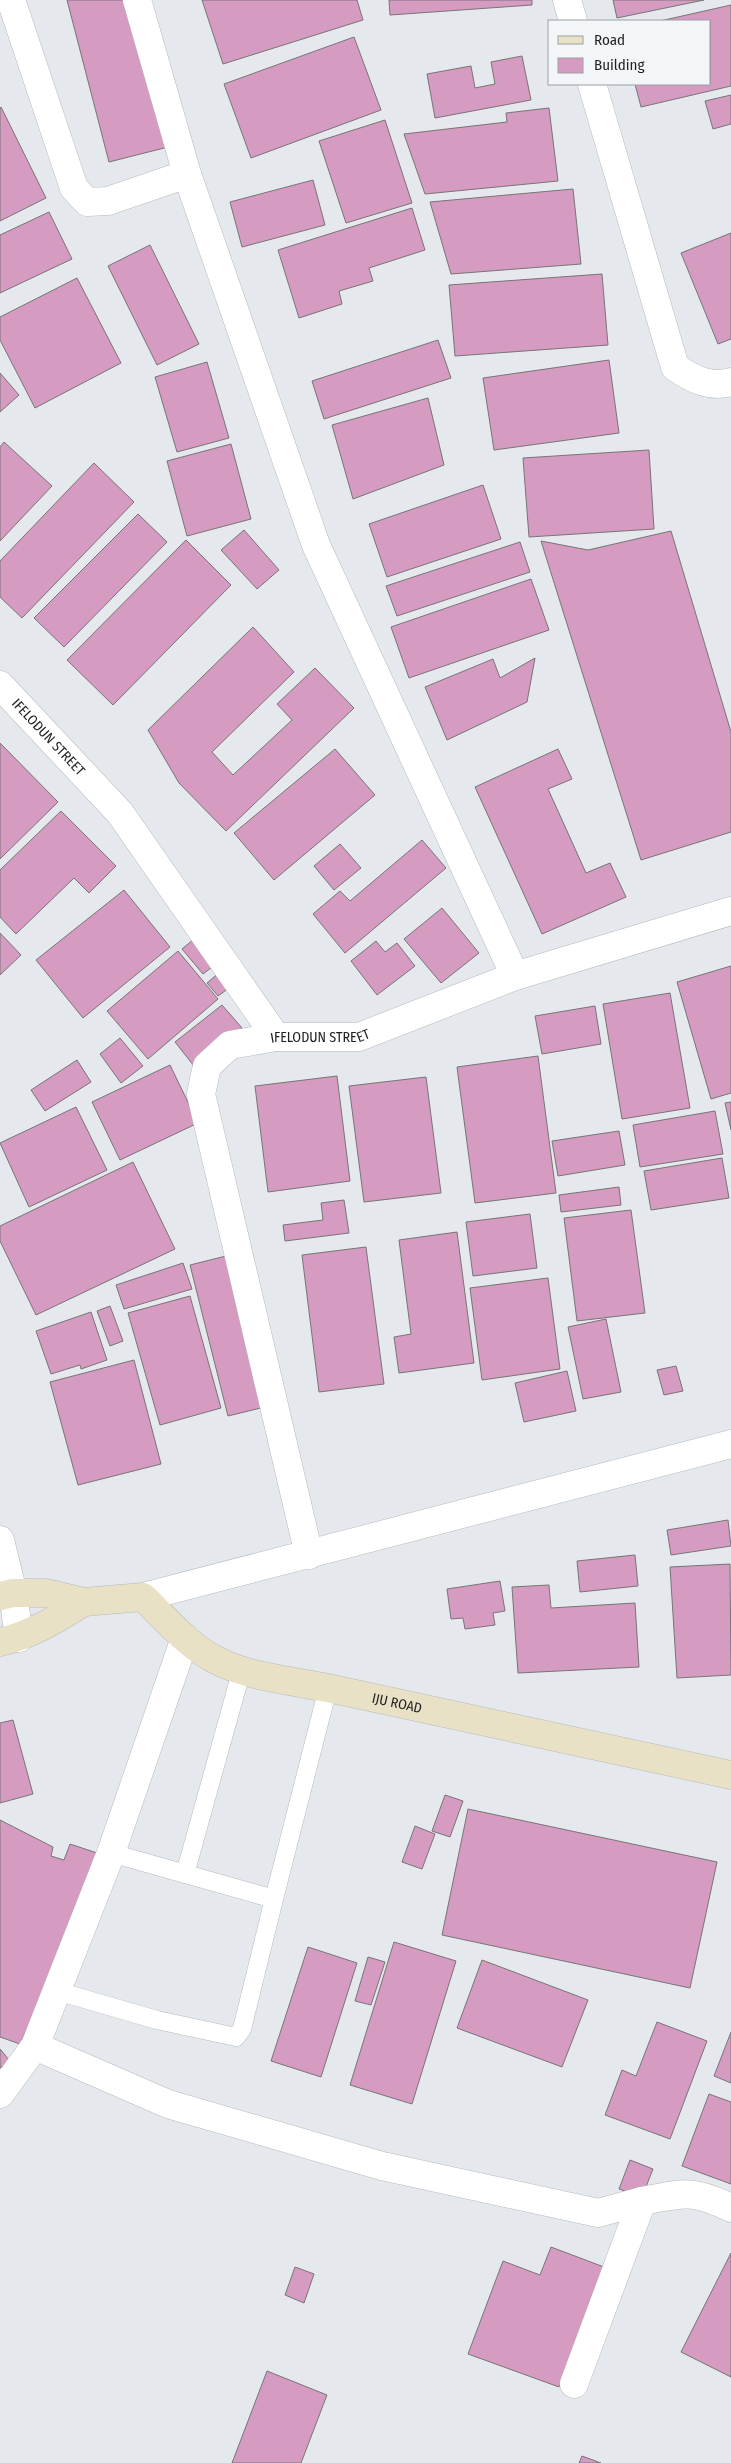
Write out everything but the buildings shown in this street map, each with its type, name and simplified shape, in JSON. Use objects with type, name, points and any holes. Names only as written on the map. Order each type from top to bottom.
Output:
[{"type":"main road","points":[[7,1594],[47,1593],[84,1602],[142,1596]]},
{"type":"main road","name":"IJU ROAD","points":[[142,1596],[185,1638],[216,1660],[262,1676],[328,1688],[731,1775]]},
{"type":"main road","points":[[9,1640],[50,1624],[84,1602]]},
{"type":"street","points":[[12,0],[74,188],[87,202],[108,201],[187,174]]},
{"type":"street","points":[[138,0],[187,174],[316,545],[514,976]]},
{"type":"street","points":[[567,0],[574,20]]},
{"type":"street","points":[[592,85],[674,367],[694,380],[722,384],[731,382]]},
{"type":"street","name":"IFELODUN STREET","points":[[0,685],[120,813],[276,1037],[359,1037],[514,976],[731,911]]},
{"type":"street","points":[[276,1037],[230,1045],[207,1066],[201,1094],[309,1555]]},
{"type":"street","points":[[142,1596],[309,1555],[731,1444]]},
{"type":"street","points":[[0,1540],[7,1594],[9,1640]]},
{"type":"street","points":[[0,2094],[35,2046],[111,1853],[185,1638]]},
{"type":"street","points":[[35,2046],[168,2104],[382,2166],[598,2213],[642,2201],[690,2193],[708,2197],[731,2208]]},
{"type":"street","points":[[574,2384],[642,2201]]},
{"type":"lane","points":[[185,1874],[242,1669]]},
{"type":"lane","points":[[57,1991],[158,2020],[236,2037],[242,2029],[328,1688]]},
{"type":"lane","points":[[111,1853],[274,1899]]}]
